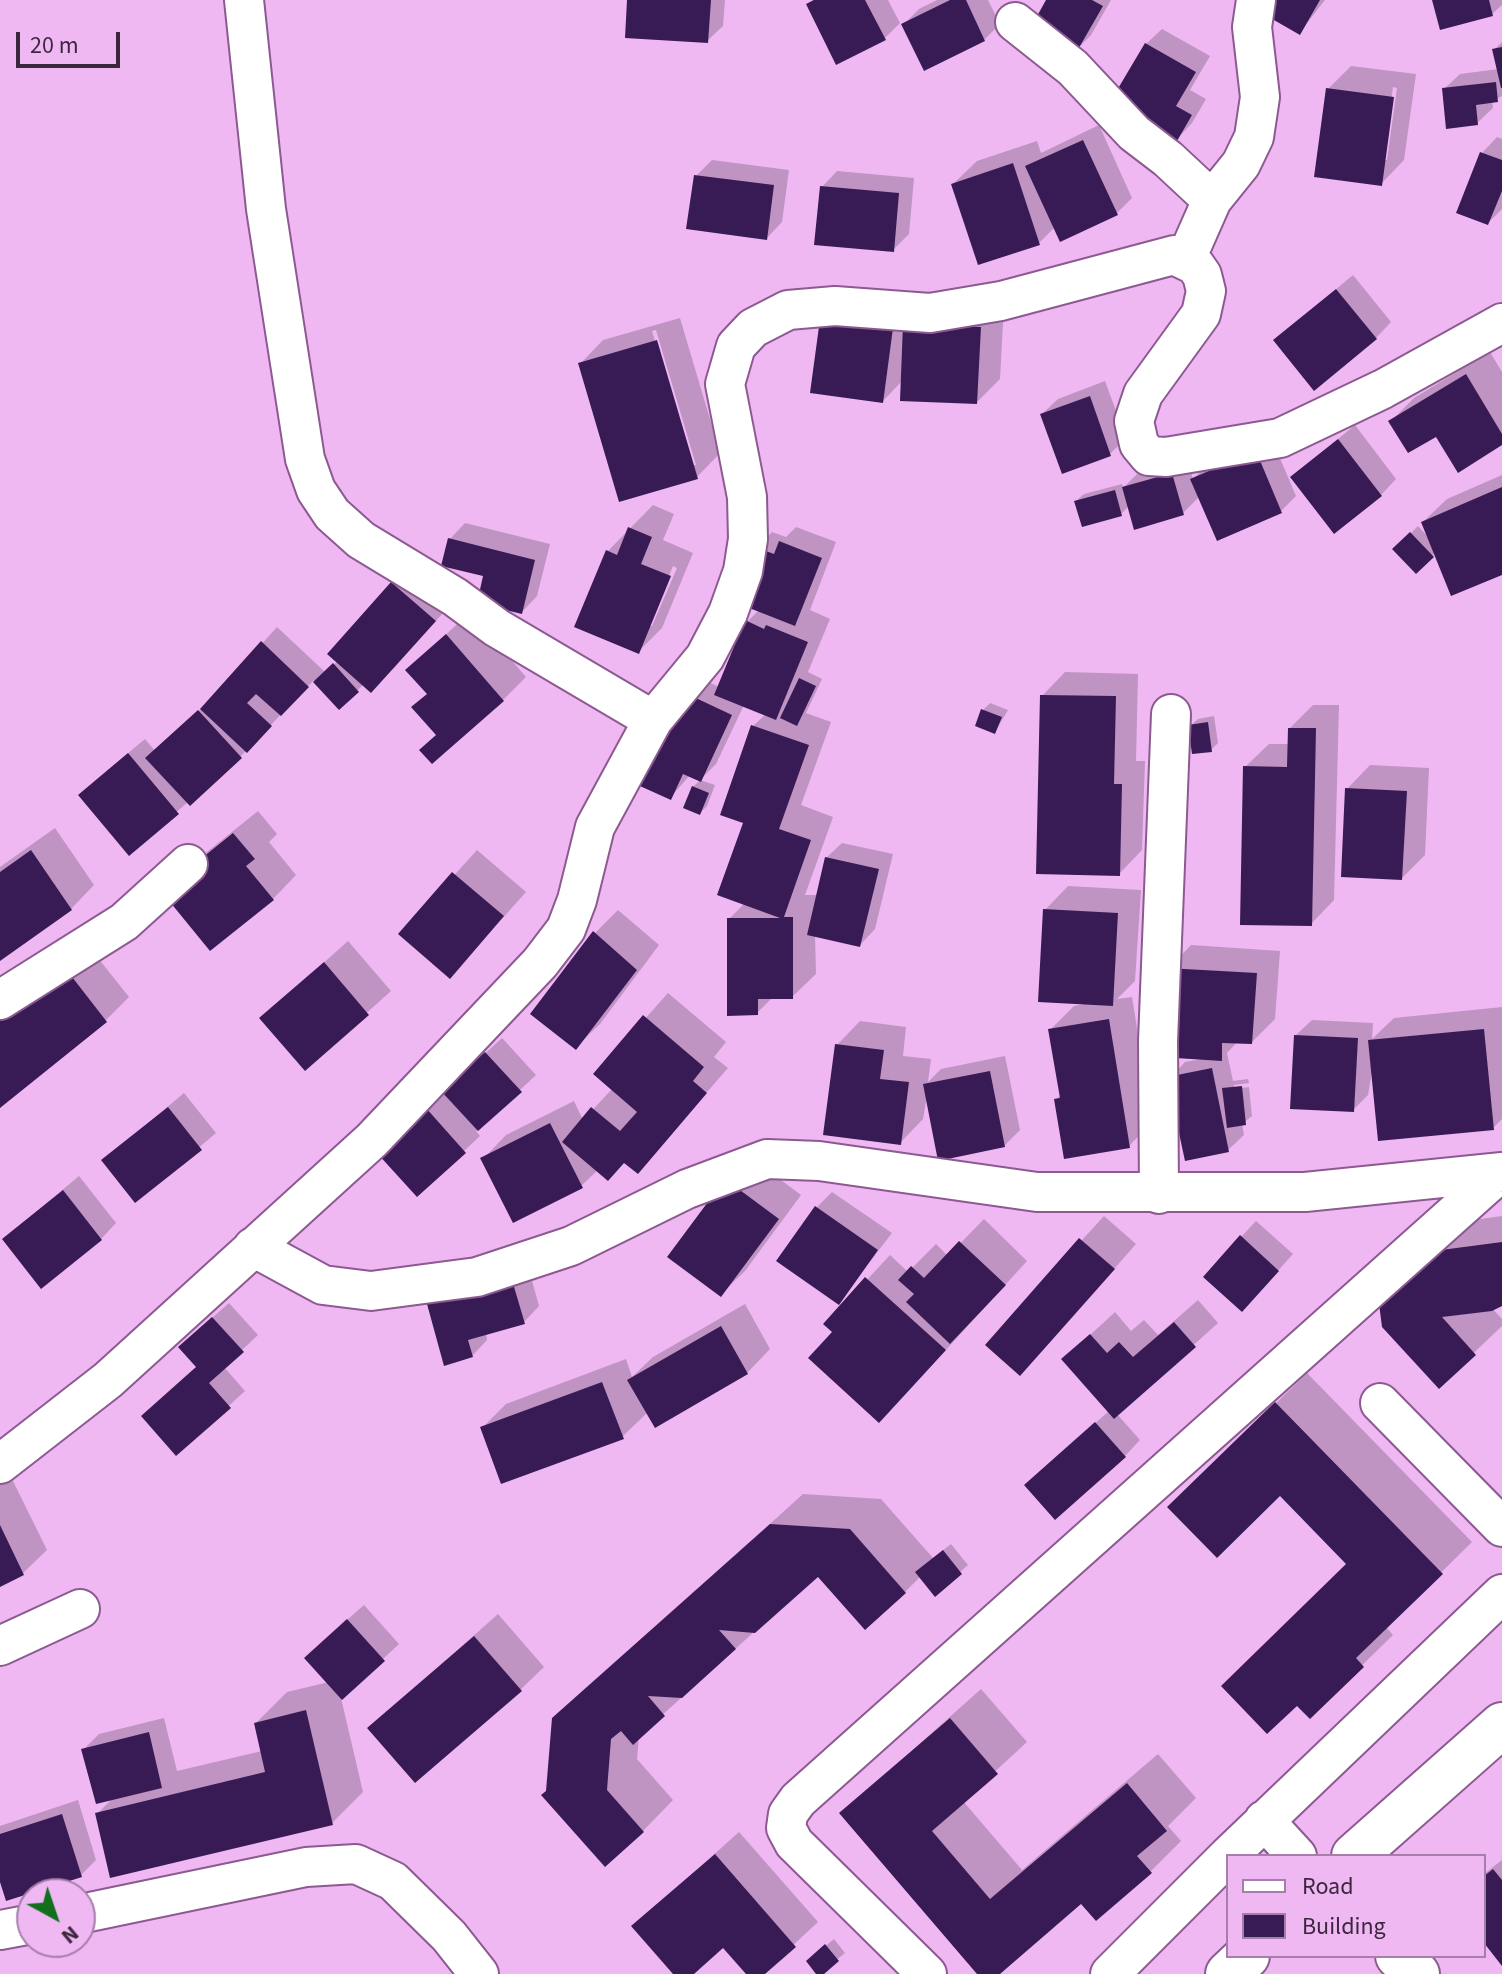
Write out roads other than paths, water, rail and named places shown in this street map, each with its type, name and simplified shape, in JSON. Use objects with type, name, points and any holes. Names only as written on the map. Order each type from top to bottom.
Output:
[{"type":"main road","points":[[1356,1854],[1502,1725]]},
{"type":"main road","points":[[1228,1974],[1245,1958]]},
{"type":"main road","points":[[1400,1958],[1417,1974]]},
{"type":"street","points":[[244,0],[266,209],[305,459],[316,490],[332,514],[361,540],[455,597],[497,628],[653,720]]},
{"type":"street","points":[[1186,259],[1212,200],[1241,164],[1254,137],[1260,97],[1252,27],[1256,0]]},
{"type":"street","points":[[1015,22],[1073,68],[1122,122],[1212,200]]},
{"type":"street","points":[[0,1464],[108,1380],[372,1140],[540,963],[566,929],[577,900],[595,827],[653,720],[705,657],[728,613],[743,571],[748,539],[747,497],[725,384],[736,346],[753,328],[788,310],[835,306],[930,313],[1001,301],[1165,255],[1186,259],[1202,275],[1206,291],[1201,314],[1143,394],[1138,408],[1134,421],[1139,444],[1149,456],[1188,454],[1280,438],[1383,389],[1502,323]]},
{"type":"street","points":[[1159,1194],[1158,1041],[1171,714]]},
{"type":"street","points":[[0,1000],[124,922],[188,864]]},
{"type":"street","points":[[253,1247],[323,1285],[371,1291],[477,1277],[571,1246],[687,1189],[767,1159],[819,1161],[1037,1192],[1305,1192],[1502,1172]]},
{"type":"street","points":[[927,1974],[794,1843],[786,1828],[788,1814],[798,1800],[1502,1172]]},
{"type":"street","points":[[1380,1403],[1502,1527]]},
{"type":"street","points":[[1230,1854],[1502,1594]]},
{"type":"street","points":[[0,1646],[80,1609]]},
{"type":"street","points":[[1264,1820],[1295,1854]]},
{"type":"street","points":[[1110,1974],[1226,1858]]},
{"type":"street","points":[[96,1911],[306,1867],[356,1864],[393,1881],[449,1936],[479,1974]]}]
